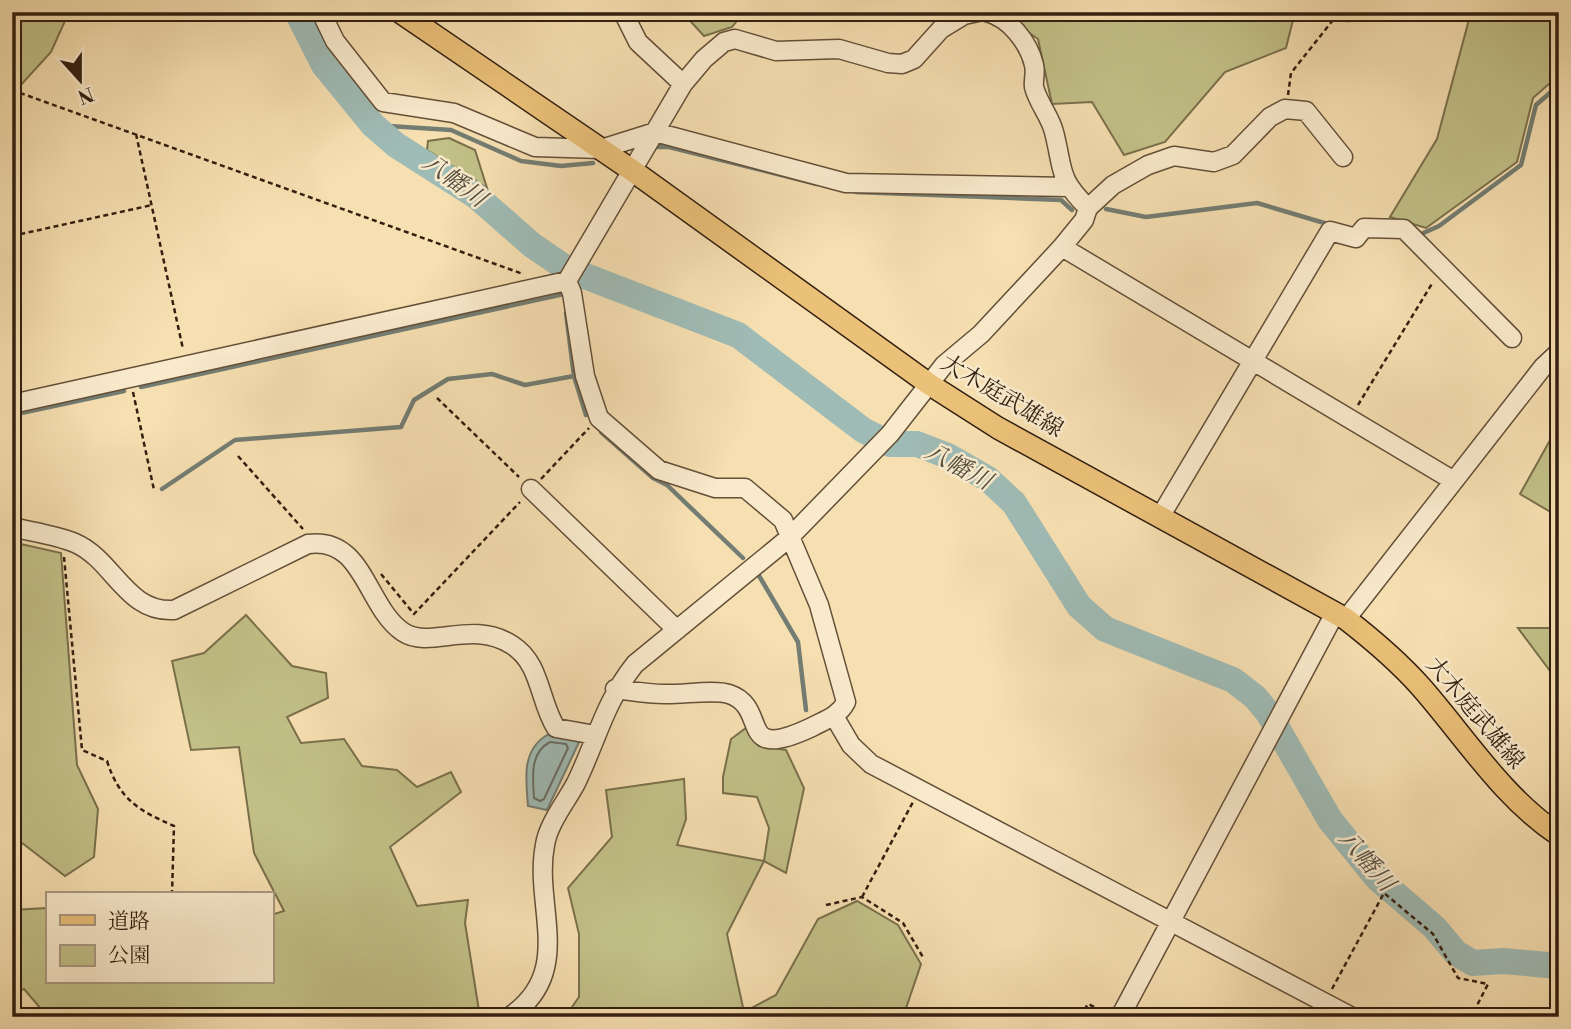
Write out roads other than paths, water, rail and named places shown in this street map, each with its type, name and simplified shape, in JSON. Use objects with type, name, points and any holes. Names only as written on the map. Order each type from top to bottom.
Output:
[{"type":"main road","name":"大木庭武雄線","points":[[400,12],[633,171],[929,384],[998,428],[1340,616],[1385,650],[1421,687],[1503,786],[1540,823],[1559,835]]},
{"type":"street","points":[[321,12],[335,41],[383,102],[454,113],[535,147],[601,149],[655,132],[846,183],[1068,187]]},
{"type":"street","points":[[623,12],[638,42],[683,85]]},
{"type":"street","points":[[12,404],[567,281],[683,85],[704,59],[724,42],[735,39],[776,51],[839,49],[888,64],[902,64],[915,59],[941,29],[964,15],[978,12]]},
{"type":"street","points":[[986,12],[997,14],[1017,33],[1031,54],[1035,70],[1034,86],[1054,131],[1059,165],[1068,187],[1088,208]]},
{"type":"street","points":[[509,1017],[521,1009],[540,986],[550,942],[542,866],[545,841],[577,780],[615,690],[635,664],[789,538],[884,441],[944,365],[981,334],[1062,247],[1084,220],[1088,208],[1113,185],[1148,165],[1174,156],[1214,162],[1233,155],[1270,117],[1285,109],[1306,111],[1343,157]]},
{"type":"street","points":[[1160,517],[1330,231],[1356,238],[1364,228],[1404,229],[1512,338]]},
{"type":"street","points":[[1062,247],[1454,481]]},
{"type":"street","points":[[567,281],[572,293],[585,376],[599,418],[659,470],[715,488],[745,488],[783,520],[819,606],[846,702],[834,716],[785,740],[774,741],[757,731],[743,703],[729,694],[662,694],[615,690]]},
{"type":"street","points":[[1120,1017],[1172,924],[1280,717],[1340,616],[1454,481],[1543,367],[1559,352]]},
{"type":"street","points":[[531,489],[677,631]]},
{"type":"street","points":[[12,527],[63,540],[88,551],[145,606],[158,611],[174,610],[308,544],[323,542],[339,547],[351,558],[394,624],[404,634],[420,639],[468,632],[511,644],[526,657],[556,728],[595,735]]},
{"type":"street","points":[[834,716],[851,745],[871,764],[1352,1017]]},
{"type":"water","points":[[547,735],[581,738],[547,810],[528,806],[526,776],[533,749]]},
{"type":"waterway","name":"八幡川","points":[[297,12],[324,65],[373,125],[396,145],[476,196],[532,245],[567,269],[738,335],[863,430],[890,444],[917,444],[948,456],[988,479],[1014,503],[1079,606],[1105,629],[1233,680],[1255,697],[1269,714],[1330,820],[1378,879],[1434,927],[1456,953],[1473,963],[1503,961],[1559,966]]},
{"type":"waterway","points":[[1419,235],[1439,226],[1521,165],[1536,105],[1559,85]]},
{"type":"waterway","points":[[373,125],[451,130],[521,161],[561,166],[593,163]]},
{"type":"waterway","points":[[656,147],[669,147],[817,184]]},
{"type":"waterway","points":[[856,192],[1061,200],[1072,210]]},
{"type":"waterway","points":[[1106,209],[1146,217],[1257,203],[1331,225]]},
{"type":"waterway","points":[[141,387],[564,294],[565,297]]},
{"type":"waterway","points":[[566,313],[574,376],[586,415]]},
{"type":"waterway","points":[[162,489],[235,440],[401,427],[414,400],[448,379],[492,374],[525,385],[574,376]]},
{"type":"waterway","points":[[12,415],[124,391]]},
{"type":"waterway","points":[[601,432],[653,478],[667,485],[743,558]]},
{"type":"waterway","points":[[758,574],[798,642],[806,710]]}]
